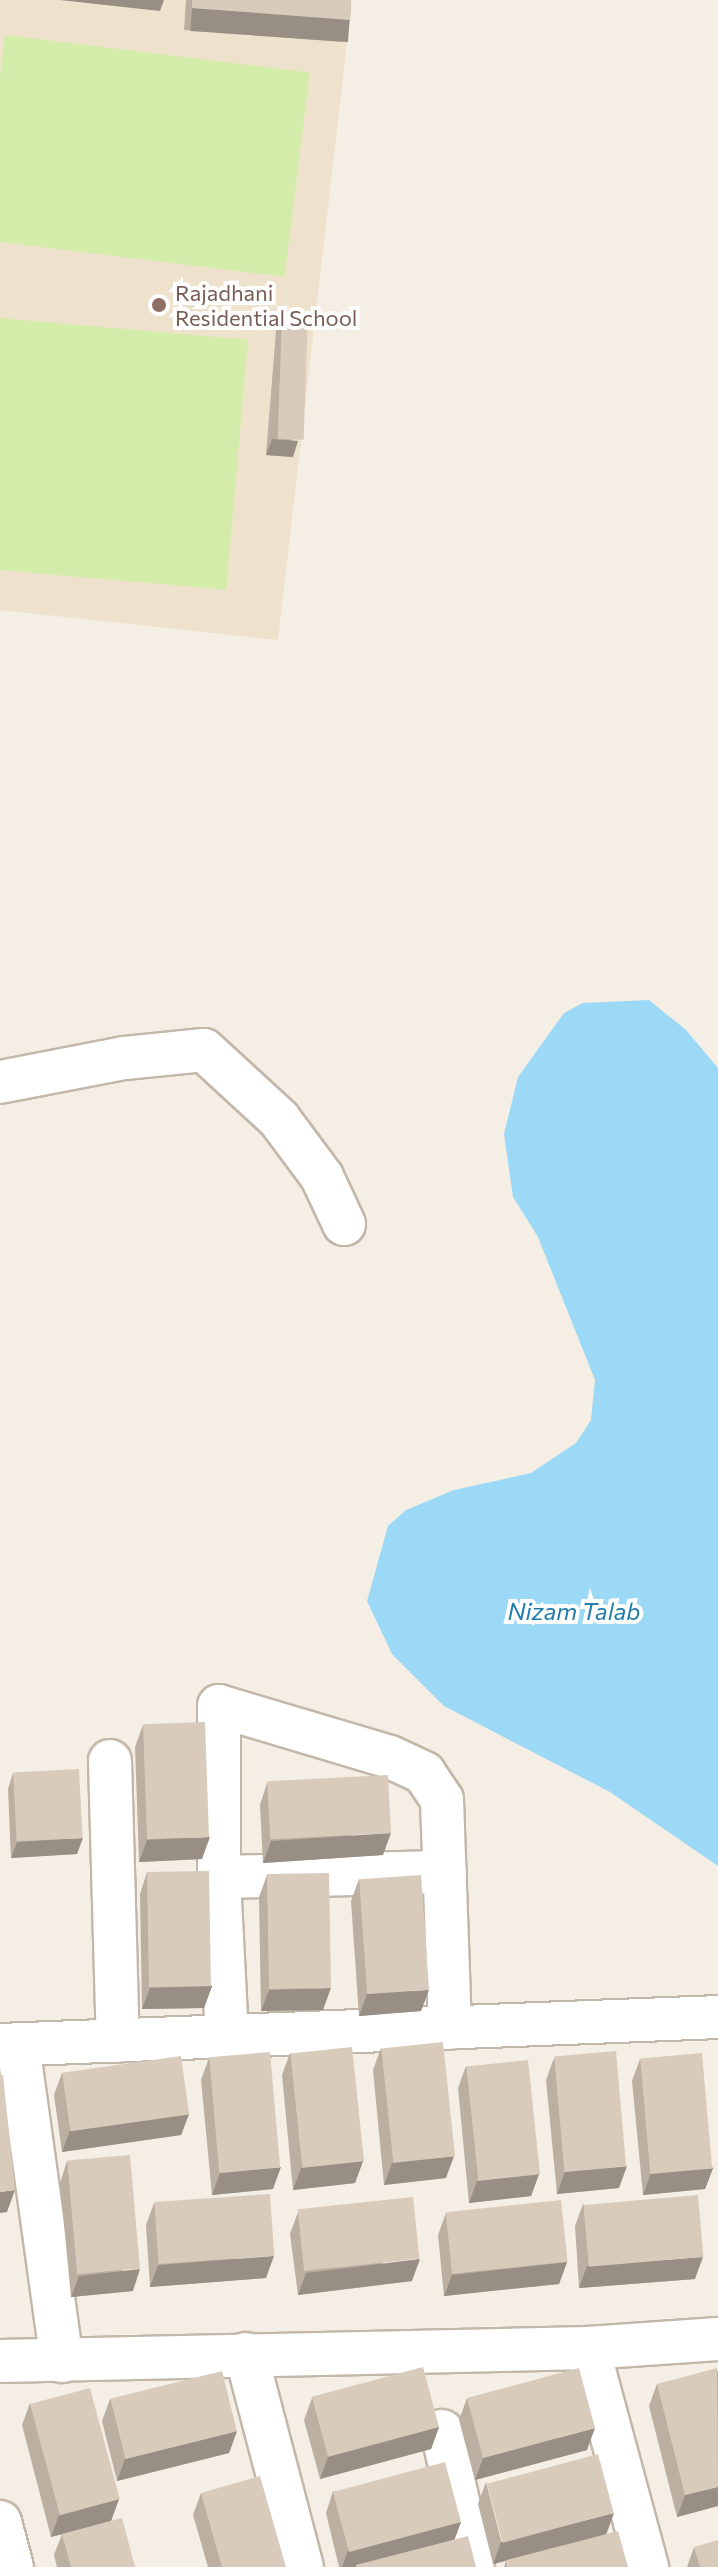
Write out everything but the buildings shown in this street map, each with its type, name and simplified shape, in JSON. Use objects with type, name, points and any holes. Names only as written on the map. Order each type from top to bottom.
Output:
[{"type":"street","points":[[0,1082],[125,1058],[204,1050],[279,1119],[322,1177],[344,1224]]},
{"type":"street","points":[[227,2037],[219,1877],[219,1706],[390,1757],[424,1773],[442,1800],[450,2028]]},
{"type":"street","points":[[110,1761],[118,2041]]},
{"type":"street","points":[[219,1877],[445,1872]]},
{"type":"street","points":[[62,2361],[9,2045],[718,2017]]},
{"type":"street","points":[[0,2361],[588,2348],[718,2339]]},
{"type":"street","points":[[588,2348],[647,2567]]},
{"type":"street","points":[[246,2354],[302,2567]]},
{"type":"street","points":[[442,2431],[473,2567]]},
{"type":"street","points":[[0,2522],[12,2567]]},
{"type":"shaded area","name":"Rajadhani Residential School","points":[[0,0],[352,0],[278,640],[0,610]]},
{"type":"green space","points":[[5,35],[310,72],[285,277],[0,242],[0,76]]},
{"type":"green space","points":[[0,318],[248,340],[226,590],[0,570]]},
{"type":"water","name":"Nizam Talab","points":[[649,1000],[686,1030],[718,1068],[718,1866],[610,1792],[444,1706],[392,1654],[367,1601],[388,1526],[406,1510],[454,1490],[531,1473],[576,1443],[591,1420],[595,1380],[538,1237],[513,1197],[504,1134],[518,1077],[564,1013],[583,1003]]},
{"type":"place","name":"Rajadhani Residential School","points":[[159,305]]}]
